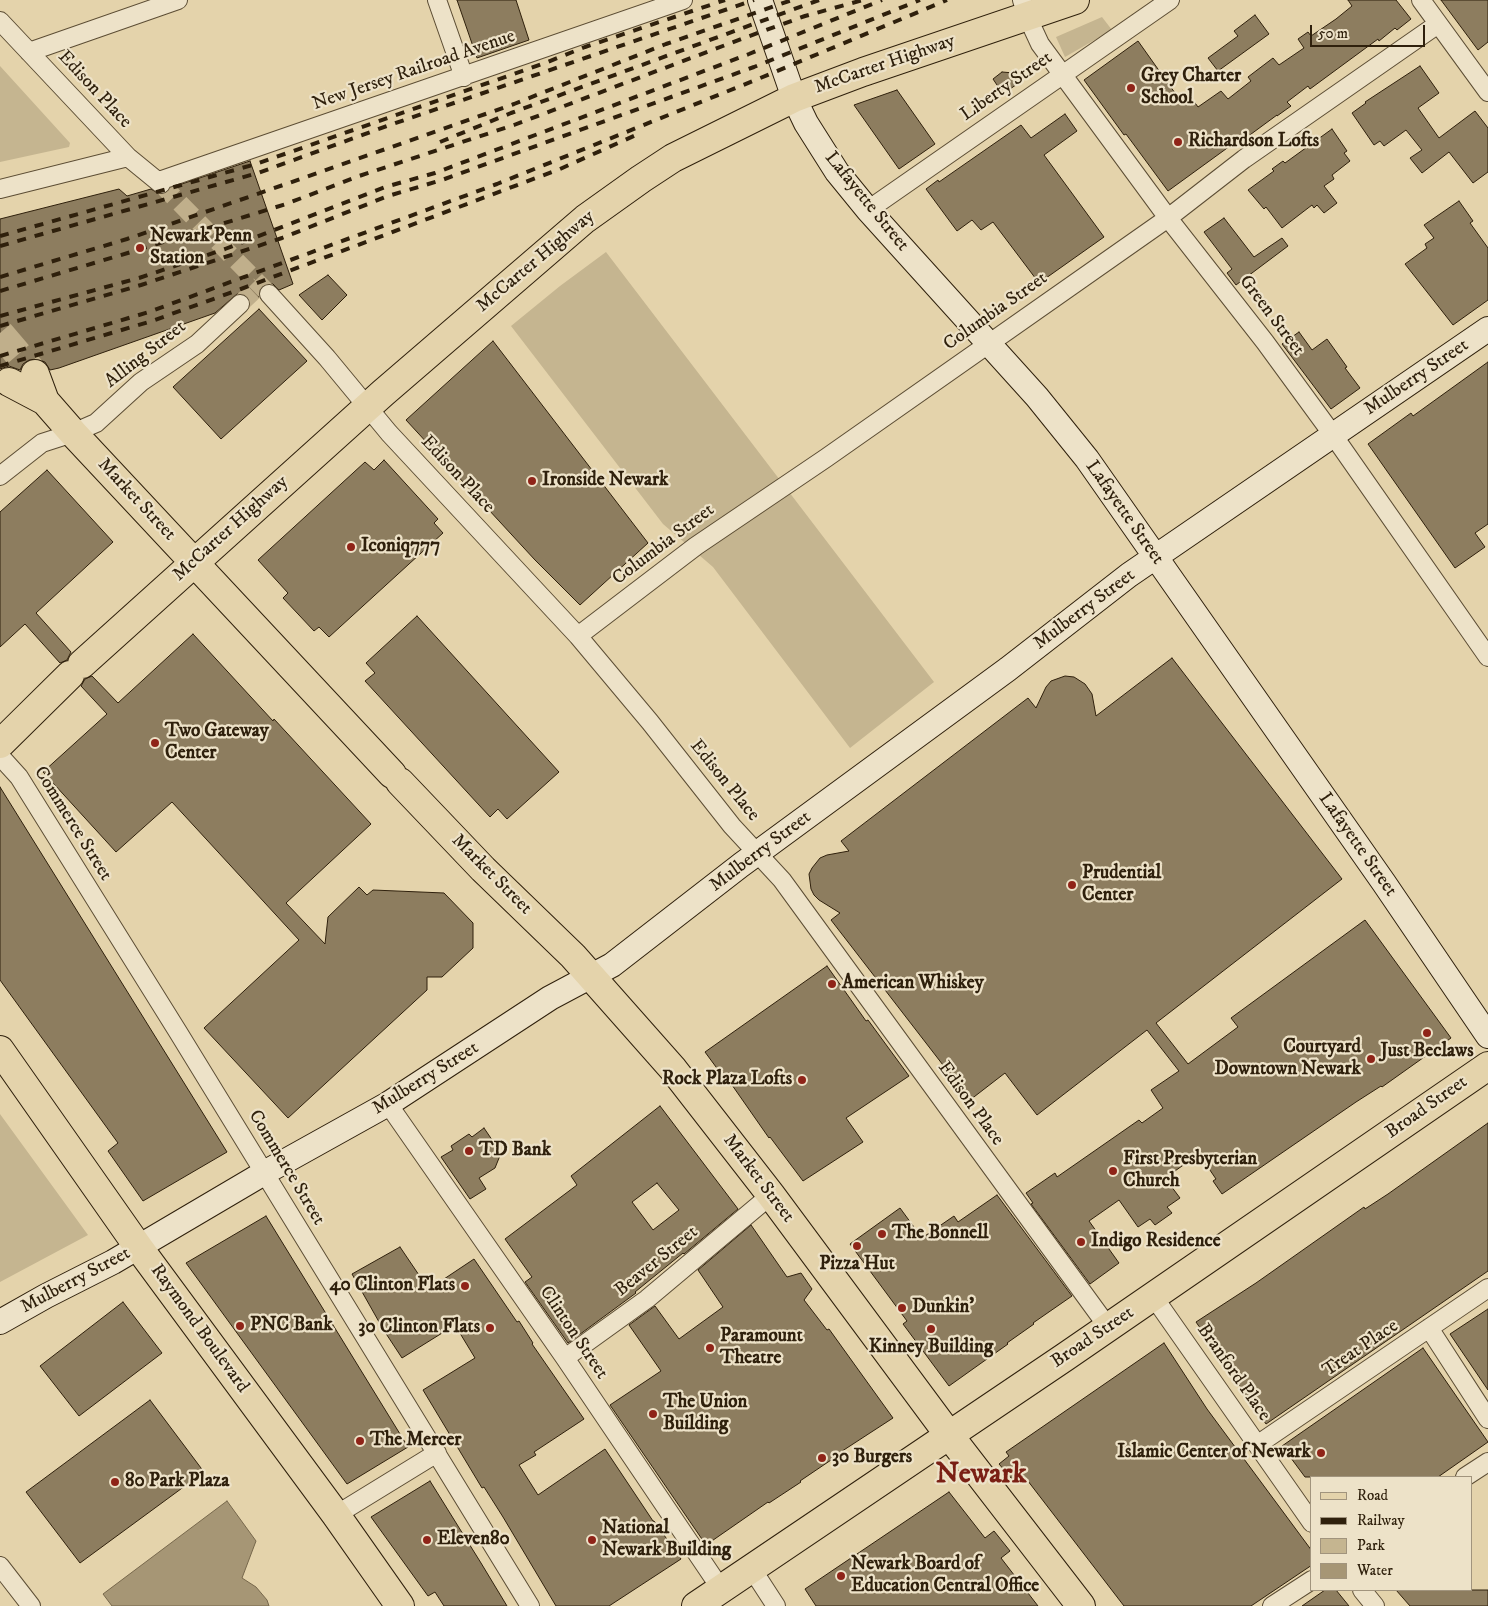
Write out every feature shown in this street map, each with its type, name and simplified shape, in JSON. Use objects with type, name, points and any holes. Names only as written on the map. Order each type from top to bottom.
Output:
[{"type":"main road","name":"McCarter Highway","points":[[0,744],[76,670],[367,406],[585,219],[673,158],[794,98],[1024,8],[1075,0]]},
{"type":"main road","name":"Market Street","points":[[35,374],[45,401],[73,434],[483,869],[592,976],[608,997],[673,1069],[771,1195],[949,1435],[1081,1606]]},
{"type":"main road","name":"Market Street","points":[[9,382],[45,401]]},
{"type":"main road","name":"Raymond Boulevard","points":[[0,1050],[139,1248],[336,1515],[400,1606]]},
{"type":"main road","name":"Broad Street","points":[[696,1606],[1108,1327],[1488,1066]]},
{"type":"street","points":[[30,52],[178,0]]},
{"type":"street","points":[[437,0],[464,77]]},
{"type":"street","name":"New Jersey Railroad Avenue","points":[[160,182],[683,0]]},
{"type":"street","name":"Lafayette Street","points":[[760,0],[794,98],[806,123],[837,172],[868,210],[1037,397],[1087,459],[1384,883],[1488,1036]]},
{"type":"street","name":"Liberty Street","points":[[868,210],[1170,0]]},
{"type":"street","points":[[1421,0],[1488,92]]},
{"type":"street","name":"Green Street","points":[[1024,8],[1040,44],[1168,218],[1265,342],[1441,588],[1488,657]]},
{"type":"street","name":"Edison Place","points":[[0,21],[128,157],[160,182]]},
{"type":"street","name":"Columbia Street","points":[[578,636],[696,546],[819,463],[1168,218],[1244,159],[1438,24]]},
{"type":"street","points":[[0,189],[128,157]]},
{"type":"street","name":"Edison Place","points":[[269,294],[327,358],[409,455],[578,636],[650,722],[732,826],[782,880],[1108,1327]]},
{"type":"street","name":"Alling Street","points":[[0,476],[42,443],[89,427],[141,382],[197,344],[240,304]]},
{"type":"street","name":"Mulberry Street","points":[[0,1322],[139,1248],[264,1173],[388,1104],[550,998],[628,954],[758,854],[1155,557],[1488,329]]},
{"type":"street","name":"Commerce Street","points":[[0,756],[19,777],[530,1606]]},
{"type":"street","name":"Clinton Street","points":[[388,1104],[565,1358],[721,1588]]},
{"type":"street","name":"Beaver Street","points":[[565,1358],[647,1299],[771,1195]]},
{"type":"street","name":"Treat Place","points":[[1257,1445],[1488,1288]]},
{"type":"street","name":"Branford Place","points":[[1153,1296],[1310,1520]]},
{"type":"street","points":[[1429,1328],[1488,1418]]},
{"type":"street","points":[[336,1515],[437,1454]]},
{"type":"street","points":[[1467,1476],[1488,1462]]},
{"type":"street","points":[[0,1566],[31,1606]]},
{"type":"street","points":[[752,1569],[776,1606]]},
{"type":"street","points":[[1272,1606],[1310,1581]]},
{"type":"street","points":[[1363,1591],[1375,1606]]},
{"type":"green space","points":[[1102,17],[1112,30],[1065,57],[1056,37]]},
{"type":"green space","points":[[0,66],[70,143],[69,147],[0,162]]},
{"type":"green space","points":[[606,252],[934,682],[850,748],[713,567],[663,524],[511,326]]},
{"type":"green space","points":[[0,1114],[88,1235],[0,1282]]},
{"type":"water","points":[[227,1501],[256,1541],[242,1578],[256,1587],[267,1600],[269,1606],[112,1606],[103,1594]]},
{"type":"building","points":[[457,0],[516,0],[529,40],[477,58]]},
{"type":"building","points":[[1348,0],[1396,0],[1411,19],[1397,30],[1395,28],[1379,41],[1378,39],[1310,89],[1308,86],[1287,102],[1291,106],[1243,140],[1241,138],[1168,191],[1084,80],[1138,41],[1180,100],[1188,93],[1198,107],[1221,91],[1228,99],[1251,81],[1248,77],[1273,58],[1279,65],[1304,48],[1298,39],[1308,32],[1311,36],[1336,19],[1352,6]]},
{"type":"building","points":[[1441,0],[1488,0],[1488,42],[1478,50]]},
{"type":"building","points":[[1255,15],[1269,34],[1218,71],[1208,58],[1238,36],[1234,31]]},
{"type":"building","points":[[1420,66],[1439,93],[1418,108],[1439,138],[1475,111],[1488,128],[1488,172],[1473,183],[1449,152],[1422,173],[1410,158],[1422,150],[1406,130],[1384,146],[1380,141],[1374,145],[1352,113],[1365,102]]},
{"type":"building","points":[[1002,72],[1014,73],[1020,82],[1003,94],[993,79]]},
{"type":"building","points":[[897,90],[935,144],[899,169],[854,105]]},
{"type":"building","points":[[1065,114],[1077,131],[1044,155],[1104,237],[1039,283],[993,222],[981,230],[972,220],[957,231],[926,189],[1021,125],[1031,138]]},
{"type":"building","points":[[1332,129],[1347,151],[1344,153],[1350,161],[1332,175],[1334,179],[1324,186],[1337,203],[1324,213],[1317,205],[1314,208],[1312,205],[1282,228],[1266,207],[1264,209],[1248,190],[1274,171],[1272,169],[1283,161],[1285,163]]},
{"type":"building","name":"Newark Penn Station","points":[[250,161],[293,284],[279,290],[273,284],[266,284],[259,290],[259,297],[250,300],[244,294],[237,294],[215,313],[59,368],[50,370],[45,362],[37,359],[29,360],[23,364],[20,370],[9,366],[0,369],[0,219],[119,189],[127,196],[151,189],[159,194],[164,194],[170,188]]},
{"type":"building","points":[[1459,201],[1473,221],[1470,223],[1488,248],[1488,300],[1453,325],[1405,264],[1427,248],[1425,244],[1434,238],[1424,225]]},
{"type":"building","points":[[1224,218],[1254,257],[1282,238],[1288,246],[1236,285],[1227,273],[1232,269],[1204,232]]},
{"type":"building","points":[[328,275],[347,295],[322,320],[299,295]]},
{"type":"building","points":[[259,309],[307,361],[221,439],[173,387]]},
{"type":"building","points":[[1299,332],[1312,350],[1327,339],[1360,388],[1331,409],[1282,344]]},
{"type":"building","name":"Ironside Newark","points":[[493,341],[648,543],[580,605],[535,560],[406,420]]},
{"type":"building","points":[[1488,362],[1488,524],[1475,533],[1485,547],[1455,568],[1368,444],[1411,413],[1413,416]]},
{"type":"building","name":"Iconiq777","points":[[384,460],[438,519],[434,523],[443,533],[329,637],[319,627],[314,631],[283,598],[288,593],[258,560],[365,462],[374,470]]},
{"type":"building","points":[[47,470],[113,542],[36,613],[71,652],[67,660],[60,663],[25,624],[0,647],[0,512]]},
{"type":"building","points":[[417,616],[559,772],[507,819],[498,809],[490,817],[365,681],[375,673],[366,663]]},
{"type":"building","points":[[193,634],[371,824],[286,903],[325,944],[328,917],[359,887],[367,895],[373,890],[444,893],[473,923],[473,948],[442,977],[427,977],[427,990],[288,1118],[204,1028],[299,940],[172,802],[116,852],[43,772],[107,714],[81,686],[85,679],[92,676],[118,703]]},
{"type":"building","name":"Prudential Center","points":[[1172,658],[1342,879],[1156,1023],[1188,1064],[1238,1027],[1231,1018],[1365,920],[1451,1038],[1382,1087],[1356,1102],[1222,1194],[1213,1181],[1216,1179],[1199,1154],[1165,1178],[1180,1198],[1167,1207],[1172,1213],[1155,1225],[1150,1219],[1138,1227],[1119,1200],[1089,1221],[1119,1263],[1090,1284],[1031,1204],[1033,1203],[1026,1193],[1055,1173],[1057,1177],[1139,1120],[1142,1123],[1163,1108],[1151,1090],[1179,1071],[1147,1030],[1037,1115],[1005,1073],[970,1100],[831,920],[840,913],[814,895],[811,889],[809,874],[820,858],[849,851],[841,841],[1028,698],[1036,708],[1051,681],[1065,676],[1074,677],[1085,684],[1092,694],[1096,716]]},
{"type":"building","points":[[0,787],[227,1152],[143,1201],[108,1151],[118,1143],[0,980]]},
{"type":"building","points":[[827,966],[866,1021],[868,1020],[909,1076],[846,1118],[863,1142],[803,1181],[769,1138],[732,1085],[730,1086],[705,1052]]},
{"type":"building","points":[[660,1106],[738,1209],[636,1293],[568,1343],[525,1282],[532,1277],[505,1239],[577,1185],[571,1176]],"holes":[[[657,1183],[679,1210],[653,1230],[632,1202]]]},
{"type":"building","points":[[1488,1123],[1488,1271],[1266,1424],[1196,1322],[1256,1283],[1364,1207],[1365,1209],[1388,1194]]},
{"type":"building","points":[[484,1128],[501,1153],[495,1168],[479,1178],[486,1189],[470,1199],[441,1157],[453,1150],[451,1146],[469,1134],[472,1137]]},
{"type":"building","points":[[997,1195],[1072,1296],[949,1386],[903,1324],[907,1321],[850,1244],[900,1208],[922,1238],[954,1216],[958,1222]]},
{"type":"building","points":[[266,1216],[408,1447],[347,1484],[186,1263]]},
{"type":"building","points":[[751,1225],[787,1277],[801,1273],[812,1289],[804,1300],[827,1330],[829,1329],[893,1418],[706,1545],[610,1405],[661,1371],[629,1325],[655,1306],[679,1339],[723,1307],[698,1270]]},
{"type":"building","points":[[400,1247],[421,1278],[425,1275],[432,1287],[474,1259],[517,1322],[519,1321],[532,1344],[584,1419],[534,1452],[536,1455],[519,1465],[538,1495],[605,1449],[681,1559],[609,1606],[556,1606],[503,1517],[484,1487],[482,1488],[423,1390],[475,1358],[455,1325],[402,1358],[352,1274]]},
{"type":"building","points":[[123,1302],[162,1353],[79,1416],[40,1366]]},
{"type":"building","points":[[1488,1309],[1488,1390],[1450,1334]]},
{"type":"building","points":[[1164,1343],[1207,1409],[1310,1548],[1310,1566],[1251,1606],[1124,1606],[1021,1472],[1012,1479],[999,1464],[1009,1456],[1006,1452]]},
{"type":"building","points":[[1423,1348],[1488,1442],[1439,1476],[1305,1477],[1282,1446]]},
{"type":"building","name":"80 Park Plaza","points":[[150,1400],[204,1472],[80,1563],[26,1492]]},
{"type":"building","name":"Eleven80","points":[[430,1481],[507,1606],[444,1606],[435,1592],[428,1596],[371,1517]]},
{"type":"building","points":[[949,1492],[985,1538],[994,1531],[1010,1551],[1001,1558],[1038,1606],[816,1606],[805,1589]]},
{"type":"building","points":[[1488,1590],[1488,1606],[1410,1606],[1397,1591]]},
{"type":"building","points":[[1324,1591],[1337,1591],[1349,1606],[1302,1606]]},
{"type":"tunnel","points":[[161,184],[269,294]]},
{"type":"tunnel","points":[[240,304],[260,285]]},
{"type":"tunnel","points":[[0,333],[35,374]]},
{"type":"railway","points":[[0,236],[256,164],[545,63],[585,47],[725,0]]},
{"type":"railway","points":[[0,246],[258,173],[387,126],[754,0]]},
{"type":"railway","points":[[0,277],[127,239],[266,191],[514,104],[666,44],[792,0]]},
{"type":"railway","points":[[440,142],[511,113],[819,0]]},
{"type":"railway","points":[[0,291],[286,204],[359,176],[514,125],[805,16],[863,0]]},
{"type":"railway","points":[[0,316],[139,278],[225,249],[385,187],[435,173],[749,54],[882,0]]},
{"type":"railway","points":[[0,326],[141,285],[282,238],[388,196],[442,180],[754,67],[920,0]]},
{"type":"railway","points":[[0,356],[149,312],[497,184],[758,79],[947,0]]},
{"type":"railway","points":[[0,366],[152,321],[241,289],[560,169],[636,135]]},
{"type":"place","name":"Grey Charter School","points":[[1131,88]]},
{"type":"place","name":"Richardson Lofts","points":[[1178,142]]},
{"type":"place","name":"Newark Penn Station","points":[[140,248]]},
{"type":"place","name":"Ironside Newark","points":[[532,481]]},
{"type":"place","name":"Iconiq777","points":[[351,547]]},
{"type":"place","name":"Two Gateway Center","points":[[155,743]]},
{"type":"place","name":"Prudential Center","points":[[1072,885]]},
{"type":"place","name":"American Whiskey","points":[[832,984]]},
{"type":"place","name":"Just Beclaws","points":[[1427,1033]]},
{"type":"place","name":"Courtyard Downtown Newark","points":[[1371,1059]]},
{"type":"place","name":"Rock Plaza Lofts","points":[[802,1080]]},
{"type":"place","name":"TD Bank","points":[[469,1151]]},
{"type":"place","name":"First Presbyterian Church","points":[[1113,1171]]},
{"type":"place","name":"The Bonnell","points":[[882,1234]]},
{"type":"place","name":"Indigo Residence","points":[[1081,1242]]},
{"type":"place","name":"Pizza Hut","points":[[857,1246]]},
{"type":"place","name":"40 Clinton Flats","points":[[465,1286]]},
{"type":"place","name":"Dunkin'","points":[[902,1308]]},
{"type":"place","name":"PNC Bank","points":[[240,1326]]},
{"type":"place","name":"30 Clinton Flats","points":[[490,1328]]},
{"type":"place","name":"Kinney Building","points":[[931,1329]]},
{"type":"place","name":"Paramount Theatre","points":[[710,1348]]},
{"type":"place","name":"The Union Building","points":[[653,1414]]},
{"type":"place","name":"The Mercer","points":[[360,1441]]},
{"type":"place","name":"Islamic Center of Newark","points":[[1321,1453]]},
{"type":"place","name":"30 Burgers","points":[[822,1458]]},
{"type":"place","name":"80 Park Plaza","points":[[115,1482]]},
{"type":"place","name":"Eleven80","points":[[427,1540]]},
{"type":"place","name":"National Newark Building","points":[[592,1540]]},
{"type":"place","name":"Newark Board of Education Central Office","points":[[841,1576]]},
{"type":"district","name":"Newark","points":[[981,1476]]}]
